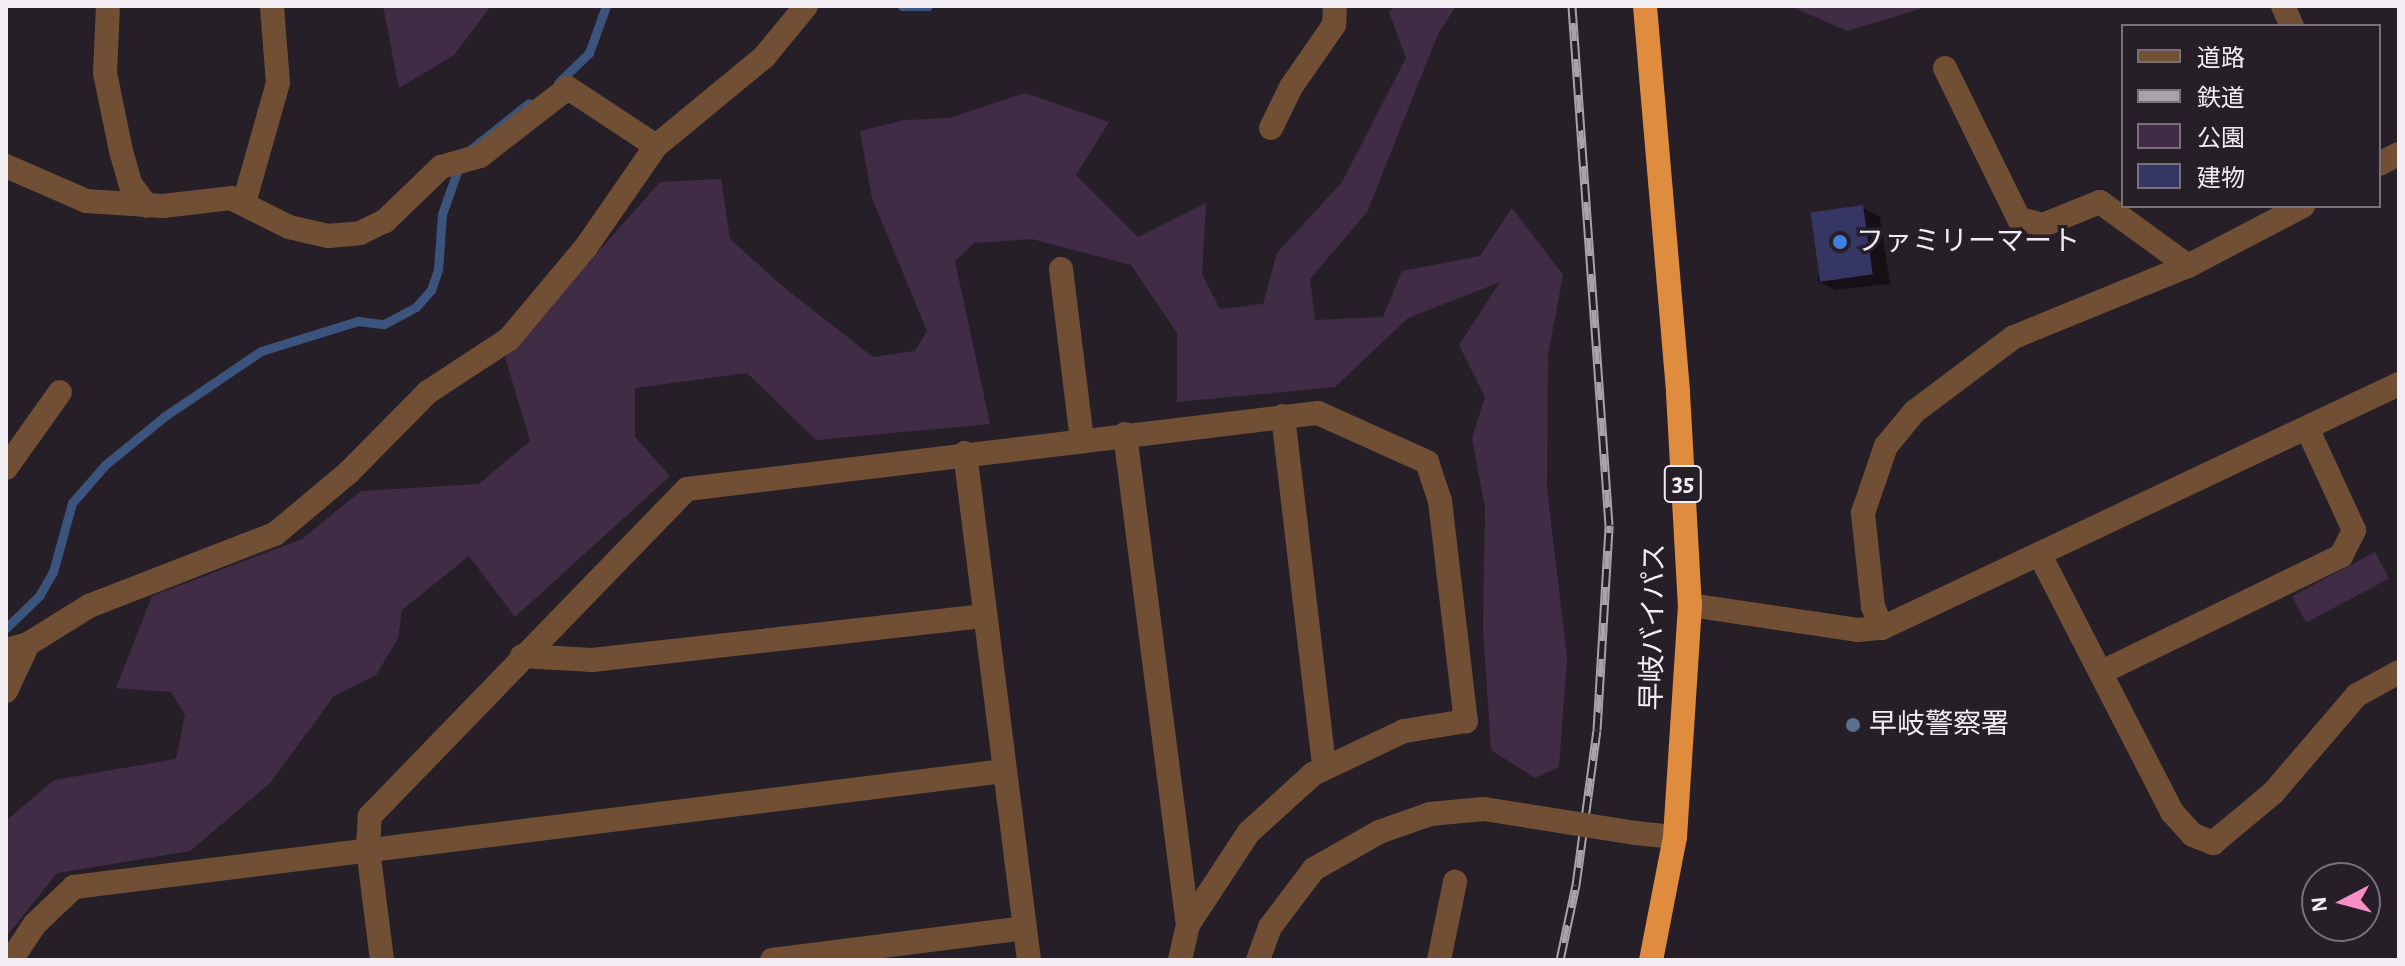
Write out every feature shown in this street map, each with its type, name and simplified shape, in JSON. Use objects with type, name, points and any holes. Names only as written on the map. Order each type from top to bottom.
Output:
[{"type":"highway","name":"早岐バイパス","points":[[1645,6],[1678,393],[1690,605],[1675,837],[1651,960]]},
{"type":"street","points":[[108,6],[105,73],[131,185],[147,206]]},
{"type":"street","points":[[244,203],[278,83],[272,6]]},
{"type":"street","points":[[6,691],[15,648],[89,606],[275,534],[348,473],[428,392],[509,339],[586,247],[656,146],[764,57],[806,6]]},
{"type":"street","points":[[1271,128],[1291,87],[1334,25],[1335,6]]},
{"type":"street","points":[[1945,68],[2019,219],[2043,225],[2100,202],[2188,266]]},
{"type":"street","points":[[6,166],[86,201],[147,206],[231,198],[289,227],[328,236],[360,233],[385,221],[462,160],[537,116],[568,88],[656,146]]},
{"type":"street","points":[[2381,163],[2399,154]]},
{"type":"street","points":[[1882,628],[1871,594],[1863,513],[1886,446],[1914,412],[2014,337],[2188,266],[2299,208]]},
{"type":"street","points":[[1061,269],[1082,439]]},
{"type":"street","points":[[1690,605],[1857,630],[1882,628],[2041,557],[2399,384]]},
{"type":"street","points":[[6,468],[60,392]]},
{"type":"street","points":[[382,960],[368,849],[370,816],[687,489],[965,453],[1318,413],[1396,444],[1427,462],[1440,501],[1466,721],[1404,731],[1324,767],[1249,832],[1188,925]]},
{"type":"street","points":[[1283,416],[1324,767]]},
{"type":"street","points":[[2102,672],[2341,556],[2354,530],[2307,428]]},
{"type":"street","points":[[1125,434],[1188,925],[1180,960]]},
{"type":"street","points":[[965,453],[983,616],[1029,960]]},
{"type":"street","points":[[2041,557],[2172,812],[2193,835],[2213,843],[2273,793],[2357,695],[2399,672]]},
{"type":"street","points":[[522,656],[592,660],[983,616]]},
{"type":"street","points":[[11,960],[35,924],[74,887],[1004,771]]},
{"type":"street","points":[[1258,960],[1270,927],[1314,869],[1379,832],[1430,814],[1484,809],[1675,837]]},
{"type":"street","points":[[1439,960],[1455,882]]},
{"type":"street","points":[[772,960],[1024,928]]},
{"type":"green space","points":[[383,6],[491,6],[454,55],[399,88]]},
{"type":"green space","points":[[1395,6],[1456,6],[1438,34],[1367,212],[1310,279],[1315,320],[1383,317],[1402,271],[1480,256],[1512,208],[1563,275],[1548,355],[1547,488],[1567,658],[1559,767],[1535,778],[1491,750],[1483,627],[1485,508],[1472,438],[1485,397],[1459,345],[1500,282],[1408,318],[1335,387],[1177,402],[1177,333],[1131,265],[1032,239],[974,243],[955,261],[990,424],[816,440],[747,373],[635,388],[635,437],[670,476],[515,617],[469,556],[402,610],[398,638],[376,675],[334,696],[270,783],[190,851],[57,873],[6,937],[6,821],[54,780],[176,759],[185,715],[171,692],[116,688],[152,596],[302,539],[361,491],[479,484],[530,441],[505,357],[660,182],[721,179],[730,239],[787,290],[873,357],[915,351],[927,331],[872,198],[860,131],[905,120],[950,118],[1025,93],[1109,122],[1076,175],[1138,237],[1206,203],[1202,274],[1220,309],[1263,304],[1277,253],[1342,182],[1406,58],[1389,12]]},
{"type":"green space","points":[[1790,6],[1930,6],[1847,31]]},
{"type":"green space","points":[[2375,552],[2389,578],[2306,623],[2292,596]]},
{"type":"building","name":"ファミリーマート","points":[[1863,205],[1873,274],[1820,282],[1811,212]]},
{"type":"waterway","points":[[558,83],[589,53],[606,6]]},
{"type":"waterway","points":[[902,6],[928,6]]},
{"type":"waterway","points":[[466,153],[529,103]]},
{"type":"waterway","points":[[6,628],[39,596],[53,572],[72,503],[105,465],[165,416],[261,351],[358,321],[384,324],[416,307],[431,290],[438,270],[442,214],[459,166]]},
{"type":"railway","points":[[1560,960],[1576,885],[1597,730],[1609,525],[1572,6]]},
{"type":"place","name":"ファミリーマート","points":[[1840,242]]},
{"type":"place","name":"早岐警察署","points":[[1853,725]]}]
